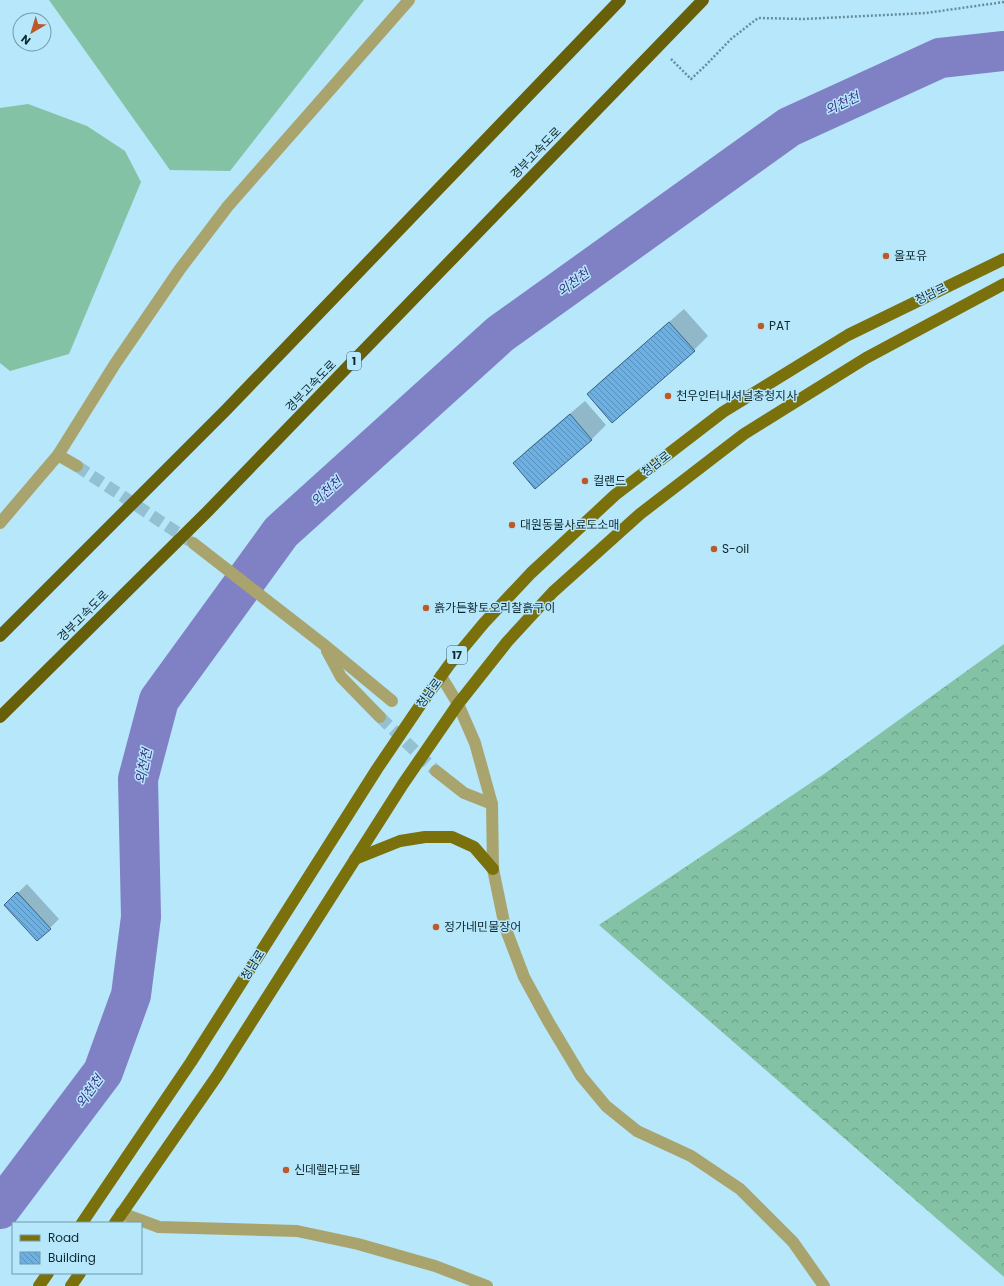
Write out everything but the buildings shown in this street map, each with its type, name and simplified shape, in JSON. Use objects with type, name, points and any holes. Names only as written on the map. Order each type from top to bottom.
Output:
[{"type":"highway","points":[[0,636],[226,410],[620,0]]},
{"type":"highway","name":"경부고속도로","points":[[0,717],[207,512],[703,0]]},
{"type":"main road","name":"청남로","points":[[83,1222],[191,1062],[376,769],[441,676],[484,624],[531,573],[615,495],[723,412],[848,335],[1004,258]]},
{"type":"main road","name":"청남로","points":[[118,1218],[217,1076],[403,784],[458,704],[506,642],[553,592],[640,514],[744,434],[866,358],[1004,284]]},
{"type":"main road","points":[[355,859],[400,841],[425,837],[452,837],[474,847],[493,869]]},
{"type":"main road","points":[[39,1286],[47,1274]]},
{"type":"main road","points":[[71,1286],[79,1274]]},
{"type":"street","points":[[0,523],[58,455],[115,364],[180,269],[228,206],[409,0]]},
{"type":"street","points":[[58,455],[77,466]]},
{"type":"street","points":[[193,542],[323,644],[392,701]]},
{"type":"street","points":[[323,644],[341,677],[380,717]]},
{"type":"street","points":[[441,676],[458,704],[475,743],[492,804],[493,869],[505,927],[524,977],[548,1022],[581,1076],[606,1106],[637,1132],[691,1156],[740,1189],[793,1242],[824,1286]]},
{"type":"street","points":[[436,772],[464,793],[492,804]]},
{"type":"street","points":[[118,1218],[136,1222]]},
{"type":"street","points":[[142,1223],[159,1227],[297,1231],[358,1244],[428,1264],[488,1286]]},
{"type":"path","points":[[669,57],[691,78],[731,39],[758,18],[804,19],[926,12],[1004,2]]},
{"type":"green space","points":[[49,0],[364,0],[230,171],[170,170]]},
{"type":"green space","points":[[28,104],[87,126],[125,151],[141,182],[69,354],[10,371],[0,363],[0,108]]},
{"type":"green space","points":[[1004,644],[1004,1277],[599,925],[824,774]]},
{"type":"waterway","name":"외천천","points":[[0,1209],[103,1072],[131,995],[141,917],[138,779],[159,700],[281,532],[500,334],[789,127],[940,58],[1004,51]]},
{"type":"tunnel","points":[[77,466],[190,541]]},
{"type":"tunnel","points":[[380,717],[436,771]]},
{"type":"place","name":"올포유","points":[[886,256]]},
{"type":"place","name":"PAT","points":[[761,326]]},
{"type":"place","name":"천우인터내셔널충청지사","points":[[668,396]]},
{"type":"place","name":"컬랜드","points":[[585,481]]},
{"type":"place","name":"대원동물사료도소매","points":[[512,525]]},
{"type":"place","name":"S-oil","points":[[714,549]]},
{"type":"place","name":"흙가든황토오리찰흙구이","points":[[426,608]]},
{"type":"place","name":"정가네민물장어","points":[[436,927]]},
{"type":"place","name":"신데렐라모텔","points":[[286,1170]]}]
